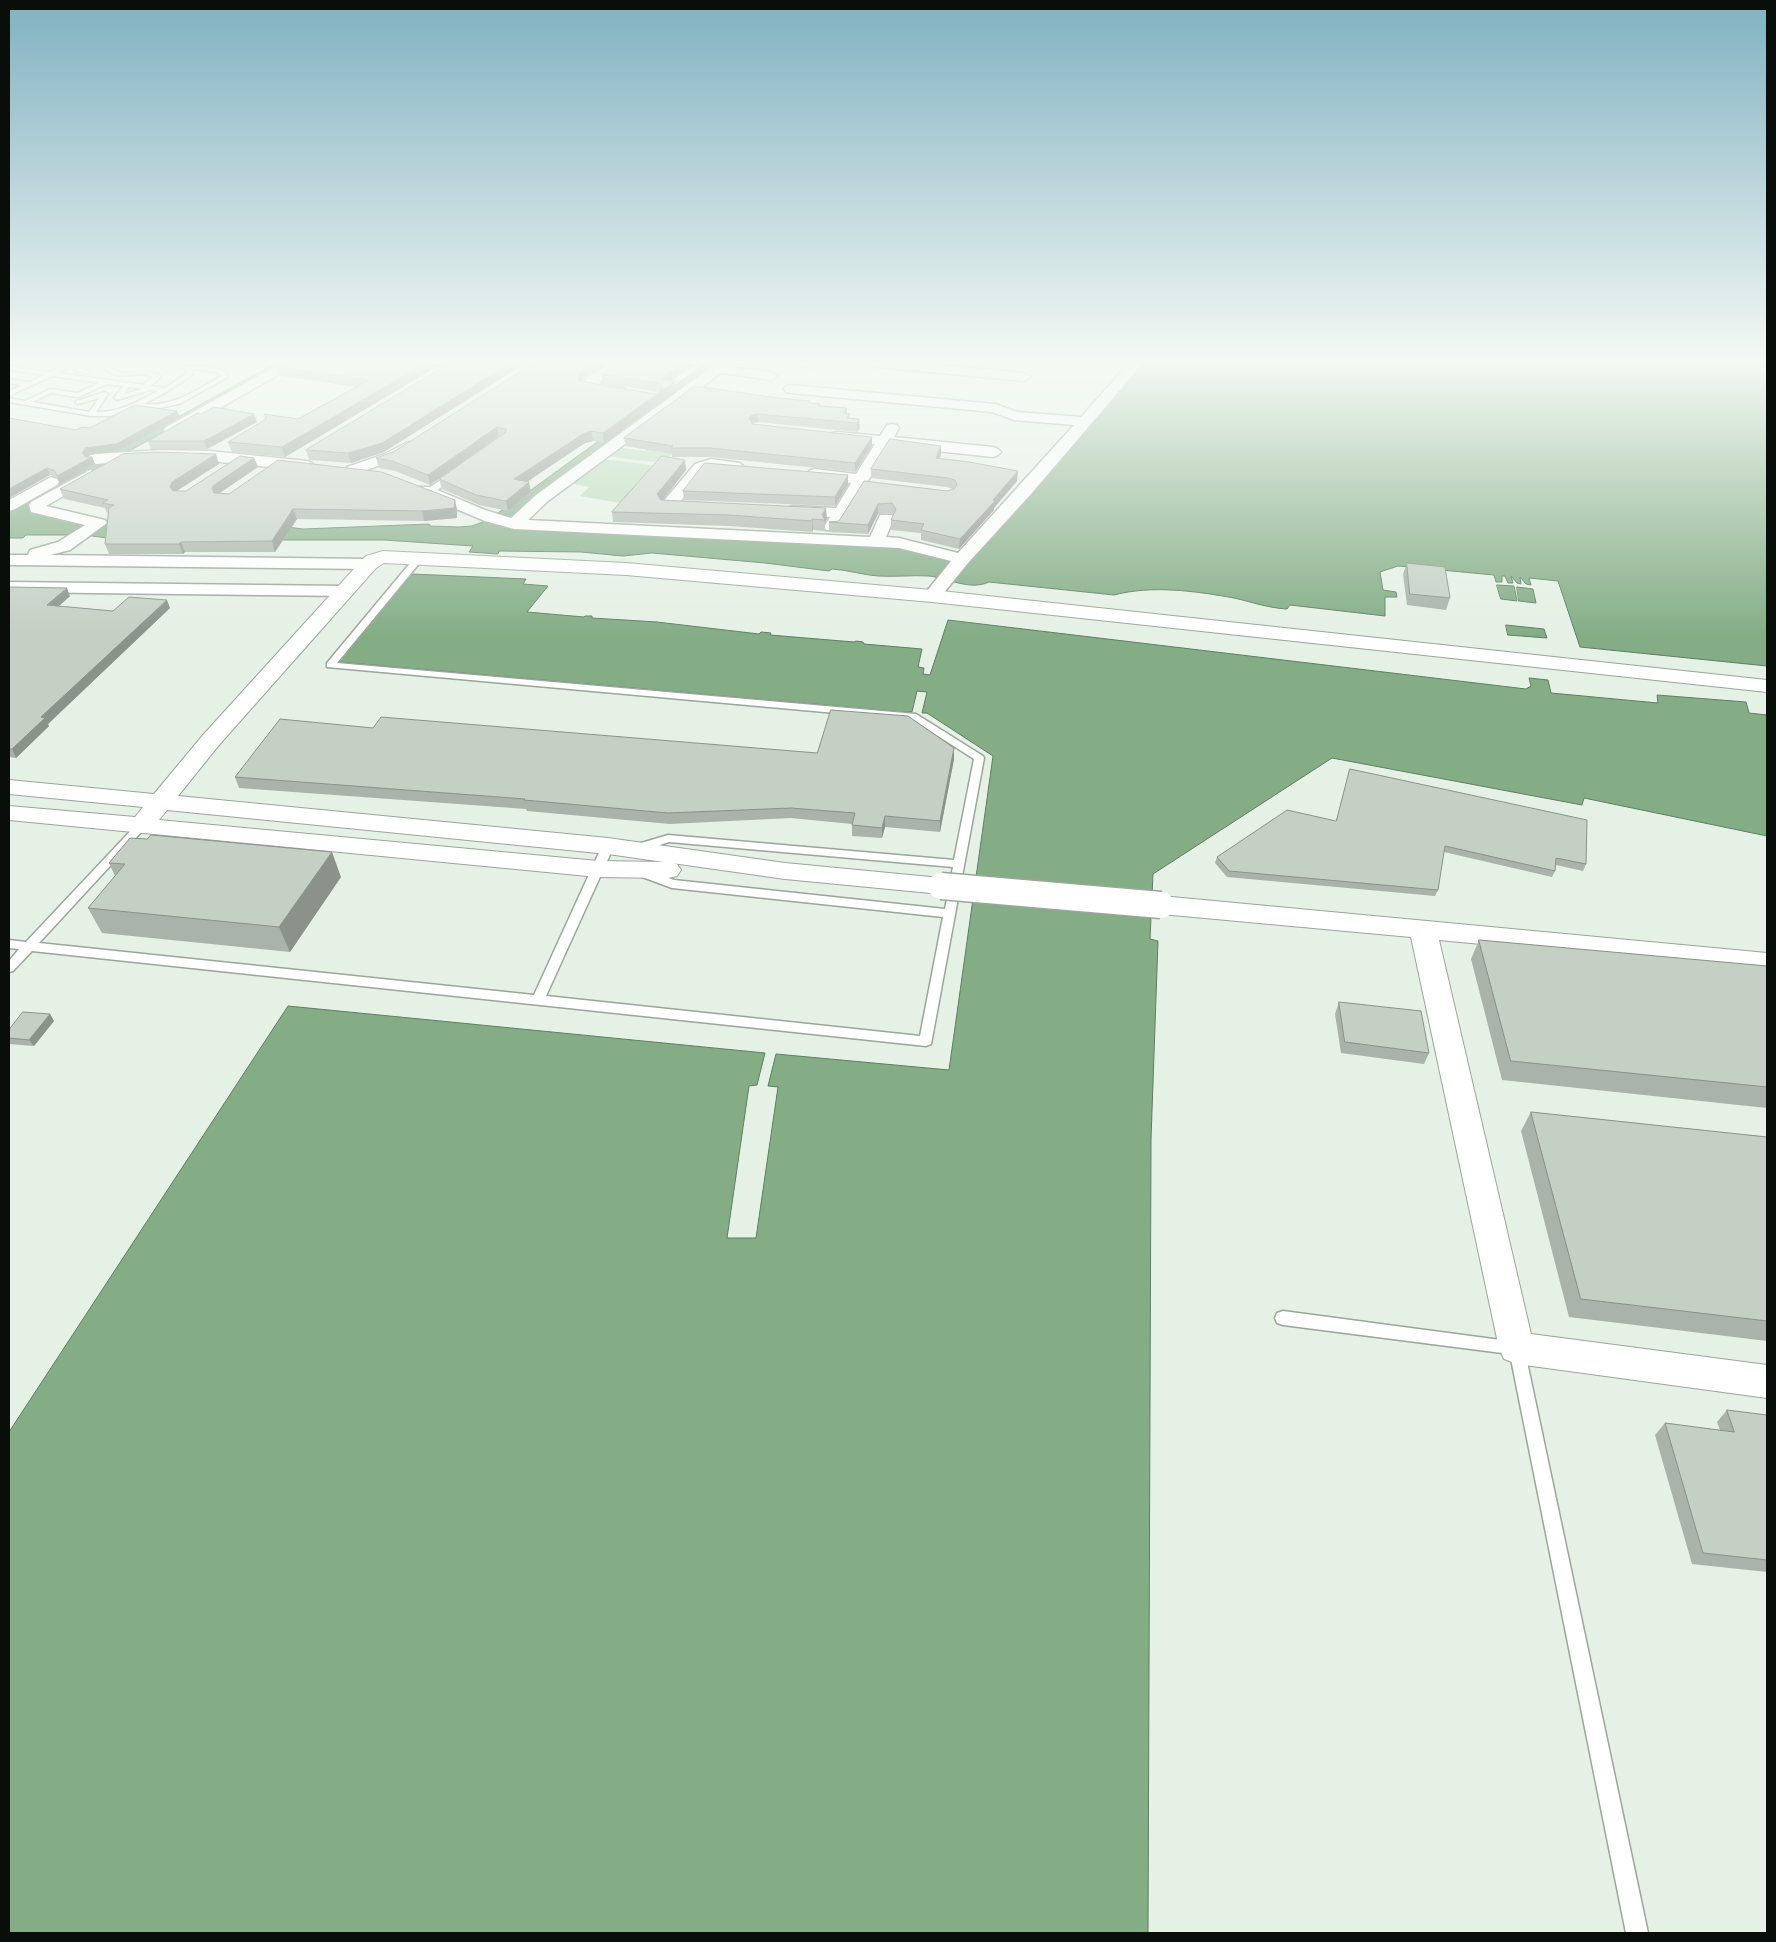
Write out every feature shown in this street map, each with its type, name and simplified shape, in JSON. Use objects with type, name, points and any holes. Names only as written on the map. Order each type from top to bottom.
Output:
[{"type":"street","points":[[9,506],[98,459],[118,454]]},
{"type":"street","points":[[9,559],[57,549],[99,523],[42,511],[37,508],[37,505],[119,454]]},
{"type":"street","points":[[133,454],[210,456],[380,474]]},
{"type":"street","points":[[210,456],[214,454]]},
{"type":"street","points":[[255,478],[304,454]]},
{"type":"street","points":[[352,470],[390,458],[397,454]]},
{"type":"street","points":[[512,523],[542,498],[603,454]]},
{"type":"street","points":[[824,539],[877,454]]},
{"type":"street","points":[[938,588],[1056,454]]},
{"type":"street","points":[[224,470],[240,459]]},
{"type":"street","points":[[686,465],[703,466],[712,464],[749,468]]},
{"type":"street","points":[[703,466],[668,506],[707,508]]},
{"type":"street","points":[[796,472],[878,486]]},
{"type":"street","points":[[414,486],[489,518],[512,523],[899,543],[961,560]]},
{"type":"street","points":[[774,510],[840,513]]},
{"type":"street","points":[[876,542],[886,518]]},
{"type":"street","points":[[142,825],[211,740],[345,590],[369,564],[383,557],[626,569],[938,588],[1767,686]]},
{"type":"street","points":[[9,559],[369,564]]},
{"type":"street","points":[[9,587],[345,590]]},
{"type":"street","points":[[9,787],[608,846],[634,860]]},
{"type":"street","points":[[9,813],[598,869],[634,860],[785,871],[1767,962]]},
{"type":"street","points":[[1423,930],[1517,1348],[1767,1382]]},
{"type":"lane","points":[[430,492],[462,469]]},
{"type":"lane","points":[[9,944],[926,1041],[979,758],[916,717],[330,665],[418,558]]},
{"type":"lane","points":[[9,968],[27,946],[142,825]]},
{"type":"lane","points":[[950,914],[672,884],[634,860],[668,838],[959,864]]},
{"type":"lane","points":[[538,1000],[608,846]]},
{"type":"lane","points":[[1283,1318],[1517,1348],[1637,1933]]},
{"type":"shaded area","points":[[112,454],[125,454],[44,498],[33,505],[29,511],[116,527],[280,526],[303,529],[429,524],[430,526],[472,526],[483,522],[509,506],[581,454],[601,454],[507,525],[902,546],[966,564],[1064,454],[1767,454],[1767,666],[1580,647],[1558,581],[1529,578],[1531,585],[1526,584],[1520,577],[1521,584],[1517,583],[1511,576],[1513,583],[1508,583],[1505,576],[1502,576],[1502,582],[1496,582],[1494,575],[1398,566],[1380,572],[1383,590],[1396,592],[1397,597],[1385,597],[1385,616],[1290,605],[1287,609],[1189,591],[1143,590],[1114,595],[989,582],[967,585],[929,576],[878,576],[832,569],[829,571],[652,553],[623,556],[581,552],[499,551],[498,554],[469,552],[473,546],[384,540],[121,540],[85,535],[26,535],[23,538],[9,538],[9,512]]},
{"type":"shaded area","points":[[606,454],[673,454],[663,463],[603,456]]},
{"type":"shaded area","points":[[601,459],[660,466],[626,504],[580,496],[589,487],[569,483]]},
{"type":"shaded area","points":[[412,574],[526,579],[523,584],[548,586],[527,612],[657,622],[759,634],[761,632],[771,633],[770,635],[856,641],[863,642],[864,644],[922,649],[918,667],[924,668],[923,674],[930,675],[948,620],[1526,689],[1531,686],[1529,678],[1548,680],[1551,693],[1658,703],[1657,695],[1746,702],[1749,713],[1767,715],[1767,836],[1584,798],[1582,805],[1332,758],[1153,874],[1150,939],[1158,941],[1151,1139],[1148,1933],[9,1933],[9,1432],[288,1006],[765,1053],[757,1085],[749,1086],[727,1238],[756,1238],[778,1087],[768,1086],[776,1054],[949,1070],[993,756],[927,713],[922,713],[927,692],[917,691],[912,712],[904,712],[339,662]]},
{"type":"shaded area","points":[[1497,585],[1514,586],[1517,601],[1501,599]]},
{"type":"shaded area","points":[[1517,587],[1533,589],[1536,603],[1519,601]]},
{"type":"shaded area","points":[[1506,625],[1544,629],[1547,638],[1508,635]]},
{"type":"building","points":[[9,454],[83,454],[86,457],[92,457],[57,476],[55,471],[47,468],[9,489]]},
{"type":"building","points":[[123,454],[216,454],[172,482],[170,487],[173,491],[186,491],[240,456],[254,458],[214,485],[212,488],[214,493],[229,494],[278,460],[382,472],[455,500],[454,508],[422,511],[293,509],[272,541],[105,544],[109,508],[114,505],[102,503],[108,500],[60,489]]},
{"type":"building","points":[[388,454],[459,454],[428,475],[392,461],[376,458]]},
{"type":"building","points":[[475,454],[553,454],[514,479],[529,482],[506,501],[476,495],[439,479]]},
{"type":"building","points":[[764,454],[861,454],[855,463]]},
{"type":"building","points":[[881,454],[938,454],[936,458],[1018,471],[993,500],[995,501],[960,539],[921,530],[924,524],[891,520],[896,509],[892,503],[878,504],[868,525],[829,522],[839,521],[864,481],[947,491],[954,489],[957,485],[955,480],[948,478],[871,469]]},
{"type":"building","points":[[662,456],[685,460],[657,494],[661,500],[826,508],[822,515],[825,520],[612,512]]},
{"type":"building","points":[[705,463],[848,475],[835,497],[683,491]]},
{"type":"building","points":[[1407,563],[1445,567],[1450,598],[1410,594]]},
{"type":"building","points":[[9,587],[67,588],[47,605],[113,611],[129,597],[167,600],[41,717],[45,718],[12,749],[9,749]]},
{"type":"building","points":[[831,710],[908,716],[954,748],[940,821],[885,816],[882,828],[852,825],[855,813],[791,808],[668,813],[525,799],[235,777],[280,719],[373,728],[381,717],[817,753]]},
{"type":"building","points":[[1350,769],[1587,820],[1586,864],[1556,858],[1555,871],[1445,846],[1438,890],[1229,871],[1217,857],[1287,810],[1336,821]]},
{"type":"building","points":[[151,835],[332,852],[279,927],[88,908],[125,864],[109,863],[130,838],[147,839]]},
{"type":"building","points":[[1479,940],[1767,966],[1767,1087],[1511,1061]]},
{"type":"building","points":[[1339,1002],[1421,1011],[1429,1053],[1345,1042]]},
{"type":"building","points":[[23,1012],[50,1014],[29,1040],[9,1038],[9,1030]]},
{"type":"building","points":[[1531,1112],[1767,1137],[1767,1321],[1581,1299]]},
{"type":"building","points":[[1727,1410],[1767,1415],[1767,1560],[1703,1553],[1665,1423],[1734,1432]]}]
